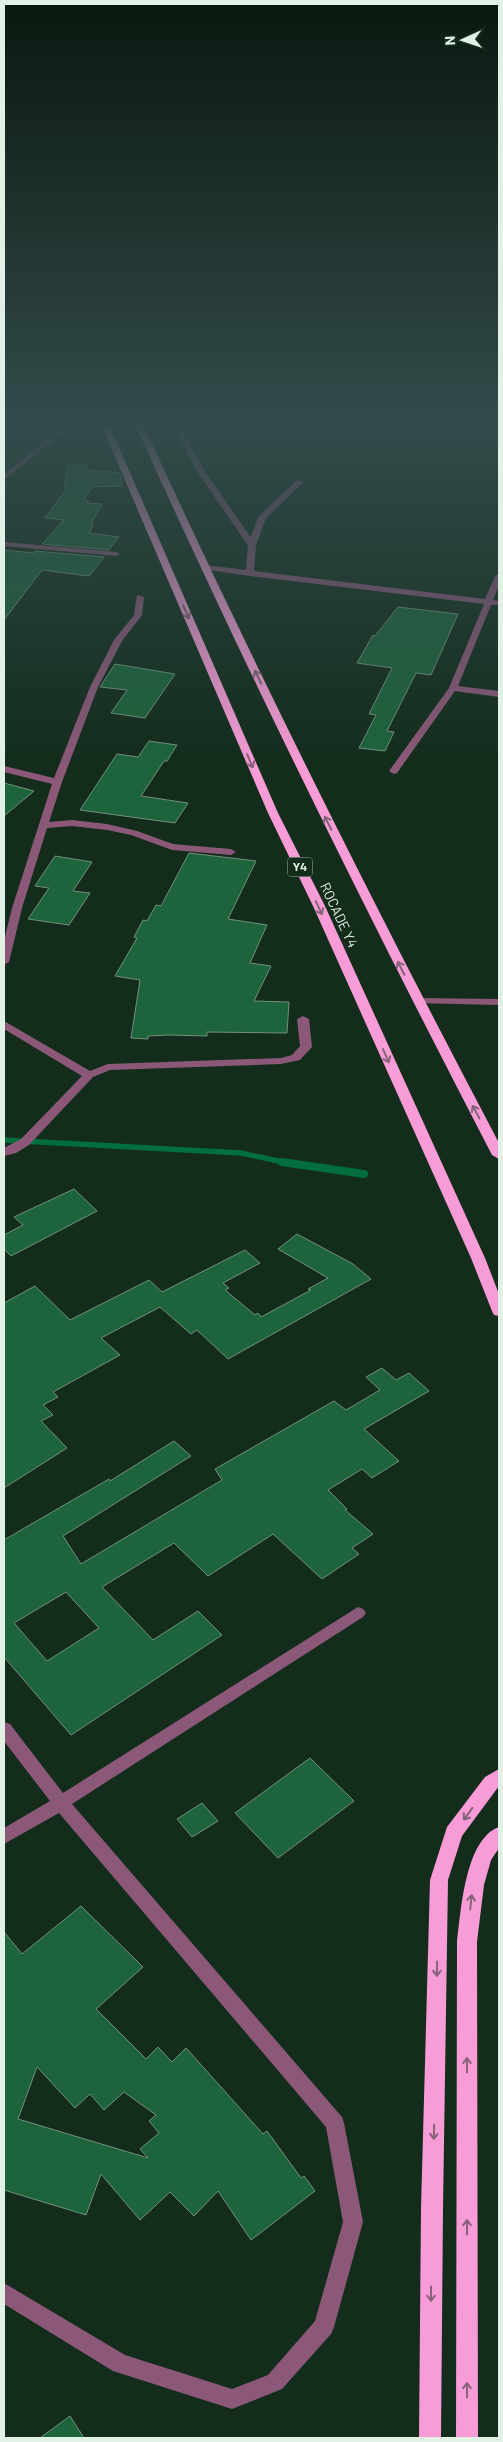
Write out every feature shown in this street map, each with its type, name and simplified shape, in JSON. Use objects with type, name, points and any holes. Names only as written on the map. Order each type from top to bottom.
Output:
[{"type":"highway","name":"ROCADE Y4","points":[[153,536],[273,812],[319,906],[474,1249],[499,1311]]},
{"type":"highway","points":[[191,536],[320,808],[499,1156]]},
{"type":"highway","points":[[430,2438],[432,2208],[439,1880],[454,1833],[491,1782],[499,1777]]},
{"type":"highway","points":[[467,2438],[468,1942],[473,1884],[492,1842],[499,1835]]},
{"type":"street","points":[[246,536],[252,545]]},
{"type":"street","points":[[250,574],[252,545],[255,536]]},
{"type":"street","points":[[4,544],[116,554]]},
{"type":"street","points":[[206,567],[250,574],[499,603]]},
{"type":"street","points":[[394,771],[453,688],[499,576]]},
{"type":"street","points":[[4,962],[17,908],[56,782],[94,687],[118,640],[138,615],[140,597]]},
{"type":"street","points":[[453,688],[499,694]]},
{"type":"street","points":[[4,769],[56,782]]},
{"type":"street","points":[[42,826],[72,823],[107,827],[134,833],[172,847],[231,852]]},
{"type":"street","points":[[4,904],[17,908]]},
{"type":"street","points":[[418,1001],[499,1002]]},
{"type":"street","points":[[4,1152],[24,1142],[89,1075],[108,1067],[281,1061],[296,1058],[306,1047],[303,1019]]},
{"type":"street","points":[[4,1024],[89,1075]]},
{"type":"street","points":[[4,1837],[61,1803],[358,1613]]},
{"type":"street","points":[[4,1729],[61,1803],[335,2124],[353,2222],[324,2327],[275,2382],[232,2399],[120,2364],[4,2293]]},
{"type":"building","points":[[49,536],[119,537],[109,550],[42,544]]},
{"type":"building","points":[[4,550],[104,557],[89,576],[42,570],[4,620]]},
{"type":"building","points":[[398,607],[458,614],[431,675],[416,673],[387,731],[394,732],[385,751],[359,748],[376,715],[369,714],[392,668],[357,663],[373,635],[375,636]]},
{"type":"building","points":[[115,664],[175,674],[145,718],[111,713],[127,690],[100,687]]},
{"type":"building","points":[[149,741],[177,745],[141,796],[188,803],[175,823],[80,810],[117,754],[138,757]]},
{"type":"building","points":[[4,783],[34,791],[4,816]]},
{"type":"building","points":[[189,853],[256,861],[228,919],[267,925],[250,963],[271,966],[254,1001],[289,1002],[287,1033],[207,1032],[207,1036],[169,1035],[148,1036],[148,1039],[131,1038],[140,980],[115,976],[137,938],[134,937],[143,920],[147,921],[156,905],[161,906]]},
{"type":"building","points":[[55,856],[92,862],[73,891],[90,893],[69,925],[28,919],[49,888],[35,886]]},
{"type":"building","points":[[74,1189],[97,1211],[11,1256],[4,1249],[4,1235],[23,1225],[14,1217]]},
{"type":"building","points":[[297,1234],[353,1264],[371,1279],[228,1359],[197,1330],[191,1334],[160,1307],[101,1338],[120,1355],[53,1392],[58,1397],[43,1405],[53,1415],[41,1421],[67,1448],[4,1488],[4,1303],[35,1286],[70,1320],[149,1280],[162,1292],[245,1250],[260,1263],[223,1283],[229,1288],[225,1290],[255,1315],[258,1313],[261,1317],[311,1290],[308,1289],[328,1278],[278,1249]]},
{"type":"building","points":[[382,1368],[396,1380],[409,1373],[429,1391],[364,1429],[399,1461],[372,1478],[362,1469],[328,1490],[347,1509],[345,1510],[373,1534],[352,1548],[359,1554],[322,1579],[273,1534],[208,1576],[174,1543],[102,1587],[153,1640],[198,1611],[222,1635],[71,1735],[4,1657],[4,1540],[109,1479],[110,1481],[174,1441],[191,1456],[63,1536],[81,1564],[222,1480],[215,1469],[334,1401],[346,1410],[380,1390],[366,1377]],"holes":[[[66,1592],[99,1628],[47,1661],[14,1623]]]},
{"type":"building","points":[[310,1758],[354,1801],[278,1858],[235,1813]]},
{"type":"building","points":[[202,1803],[218,1821],[192,1837],[177,1819]]},
{"type":"building","points":[[81,1906],[143,1967],[96,2009],[146,2059],[158,2047],[172,2062],[186,2048],[263,2134],[267,2131],[301,2178],[304,2176],[315,2191],[251,2240],[218,2191],[194,2216],[170,2192],[140,2220],[101,2174],[86,2215],[4,2190],[4,1932],[22,1954]],"holes":[[[37,2067],[75,2108],[90,2094],[104,2110],[124,2092],[156,2115],[149,2121],[159,2133],[140,2149],[148,2158],[18,2119]]]},
{"type":"building","points":[[70,2416],[84,2438],[40,2438]]},
{"type":"waterway","points":[[4,1140],[241,1153],[286,1163]]},
{"type":"waterway","points":[[282,1162],[286,1163]]},
{"type":"waterway","points":[[286,1163],[364,1174]]}]
